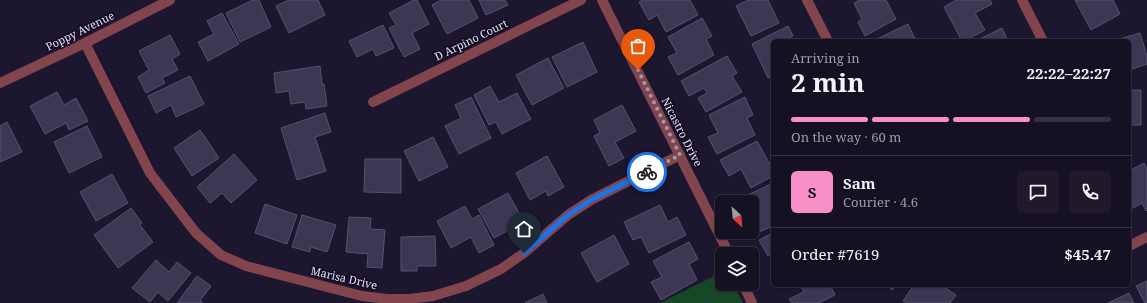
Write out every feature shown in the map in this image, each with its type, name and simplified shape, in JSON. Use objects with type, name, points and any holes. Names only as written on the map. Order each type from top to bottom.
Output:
[{"type":"street","name":"Poppy Avenue","points":[[0,83],[85,43],[170,0]]},
{"type":"street","name":"D Arpino Court","points":[[373,102],[581,0]]},
{"type":"street","name":"Nicastro Drive","points":[[602,0],[726,247]]},
{"type":"street","points":[[807,0],[827,39]]},
{"type":"street","points":[[1022,0],[1042,39]]},
{"type":"street","name":"Marisa Drive","points":[[85,43],[150,173],[196,233],[221,255],[246,266],[362,296],[409,300],[433,296],[466,286],[501,269],[524,253],[568,215],[591,200],[680,155]]},
{"type":"street","points":[[1131,245],[1147,237]]},
{"type":"street","points":[[747,291],[752,303]]},
{"type":"green space","points":[[715,276],[715,291],[737,291],[743,303],[660,303]]},
{"type":"building","points":[[253,0],[259,0],[271,27],[240,42],[226,13]]},
{"type":"building","points":[[289,0],[318,0],[325,15],[289,33],[276,6]]},
{"type":"building","points":[[414,0],[417,0],[429,24],[412,33],[420,49],[404,57],[389,28],[396,25],[389,13]]},
{"type":"building","points":[[441,0],[469,0],[478,18],[447,34],[432,5]]},
{"type":"building","points":[[479,0],[505,0],[508,5],[486,15]]},
{"type":"building","points":[[643,0],[690,0],[698,15],[666,32],[657,15],[649,20],[639,2]]},
{"type":"building","points":[[748,0],[768,0],[779,23],[751,36],[736,6]]},
{"type":"building","points":[[860,0],[886,0],[896,19],[865,36],[858,22],[862,19],[854,3]]},
{"type":"building","points":[[956,0],[990,0],[992,4],[975,13],[985,30],[968,39],[961,39],[944,7]]},
{"type":"building","points":[[1075,0],[1113,0],[1120,14],[1091,30]]},
{"type":"building","points":[[222,13],[239,44],[208,61],[198,42],[214,34],[207,21]]},
{"type":"building","points":[[702,18],[712,36],[706,39],[714,55],[678,75],[668,57],[677,53],[668,37]]},
{"type":"building","points":[[908,24],[915,39],[877,39]]},
{"type":"building","points":[[383,25],[394,48],[376,56],[373,49],[357,57],[349,41]]},
{"type":"building","points":[[788,26],[793,36],[787,39],[771,39],[771,77],[768,78],[752,44]]},
{"type":"building","points":[[1002,28],[1007,39],[980,39]]},
{"type":"building","points":[[1140,33],[1147,56],[1147,64],[1131,69],[1131,39],[1120,39]]},
{"type":"building","points":[[170,35],[180,54],[172,59],[178,70],[162,78],[165,83],[146,93],[138,77],[149,70],[139,51]]},
{"type":"building","points":[[583,42],[597,72],[567,87],[552,57]]},
{"type":"building","points":[[727,56],[737,73],[732,76],[742,92],[706,112],[698,98],[707,93],[704,88],[689,96],[681,81]]},
{"type":"building","points":[[548,58],[564,88],[532,105],[516,75]]},
{"type":"building","points":[[320,66],[327,106],[306,109],[305,102],[291,104],[289,91],[276,93],[274,73]]},
{"type":"building","points":[[190,76],[204,104],[176,117],[171,105],[156,113],[148,96]]},
{"type":"building","points":[[490,86],[499,102],[517,93],[531,119],[502,134],[496,122],[489,125],[474,95]]},
{"type":"building","points":[[1131,90],[1141,90],[1141,125],[1131,125]]},
{"type":"building","points":[[57,92],[64,105],[76,98],[88,121],[69,130],[66,123],[45,134],[30,106]]},
{"type":"building","points":[[471,97],[491,138],[459,154],[445,126],[461,118],[455,105]]},
{"type":"building","points":[[745,97],[753,115],[747,118],[755,135],[717,154],[708,137],[718,133],[709,115]]},
{"type":"building","points":[[622,105],[636,131],[615,142],[624,158],[609,166],[594,136],[600,133],[594,120]]},
{"type":"building","points":[[325,113],[331,132],[315,137],[326,171],[297,180],[281,128]]},
{"type":"building","points":[[7,122],[22,152],[0,162],[0,126]]},
{"type":"building","points":[[87,126],[102,157],[69,173],[54,142]]},
{"type":"building","points":[[200,130],[219,158],[192,176],[174,148]]},
{"type":"building","points":[[433,137],[448,167],[419,181],[404,151]]},
{"type":"building","points":[[757,141],[771,166],[771,177],[751,188],[741,169],[729,176],[720,160]]},
{"type":"building","points":[[234,154],[257,180],[231,203],[222,193],[210,203],[197,187]]},
{"type":"building","points":[[547,156],[564,187],[548,196],[546,191],[530,200],[516,173]]},
{"type":"building","points":[[365,159],[401,159],[401,193],[364,192]]},
{"type":"building","points":[[1144,163],[1147,169],[1146,211],[1142,203],[1131,209],[1131,170]]},
{"type":"building","points":[[112,174],[128,203],[96,221],[80,192]]},
{"type":"building","points":[[771,184],[771,227],[759,232],[759,195],[748,195]]},
{"type":"building","points":[[508,193],[524,222],[494,238],[478,209]]},
{"type":"building","points":[[265,204],[297,215],[287,244],[255,233]]},
{"type":"building","points":[[660,205],[668,222],[677,217],[686,235],[649,253],[641,237],[633,240],[624,222]]},
{"type":"building","points":[[465,206],[472,219],[479,215],[494,245],[479,253],[471,237],[451,248],[437,221]]},
{"type":"building","points":[[131,208],[142,223],[140,225],[153,242],[118,268],[94,235]]},
{"type":"building","points":[[302,215],[336,225],[327,252],[311,247],[310,252],[292,247]]},
{"type":"building","points":[[349,217],[371,218],[370,229],[385,230],[382,268],[367,267],[368,254],[346,252]]},
{"type":"building","points":[[771,234],[771,254],[768,256],[759,240]]},
{"type":"building","points":[[614,235],[629,264],[597,282],[581,253]]},
{"type":"building","points":[[435,236],[436,266],[417,266],[417,271],[401,271],[401,237]]},
{"type":"building","points":[[689,242],[698,259],[689,264],[697,280],[661,300],[651,282],[662,277],[653,261]]},
{"type":"building","points":[[156,260],[169,272],[177,262],[191,273],[168,301],[158,292],[150,302],[132,288]]},
{"type":"building","points":[[197,276],[211,286],[200,301],[203,303],[177,303]]},
{"type":"building","points":[[1147,281],[1147,303],[1145,303],[1136,286]]},
{"type":"building","points":[[801,287],[831,287],[835,295],[819,303],[792,303],[789,299],[804,292]]},
{"type":"building","points":[[913,287],[944,287],[956,295],[950,303],[907,303],[903,301]]},
{"type":"building","points":[[1129,293],[1134,303],[1108,303]]},
{"type":"building","points":[[543,294],[547,303],[525,303]]},
{"type":"way so far","points":[[638,70],[680,155],[647,172]]},
{"type":"route","points":[[524,253],[568,215],[591,200],[647,172]]}]
